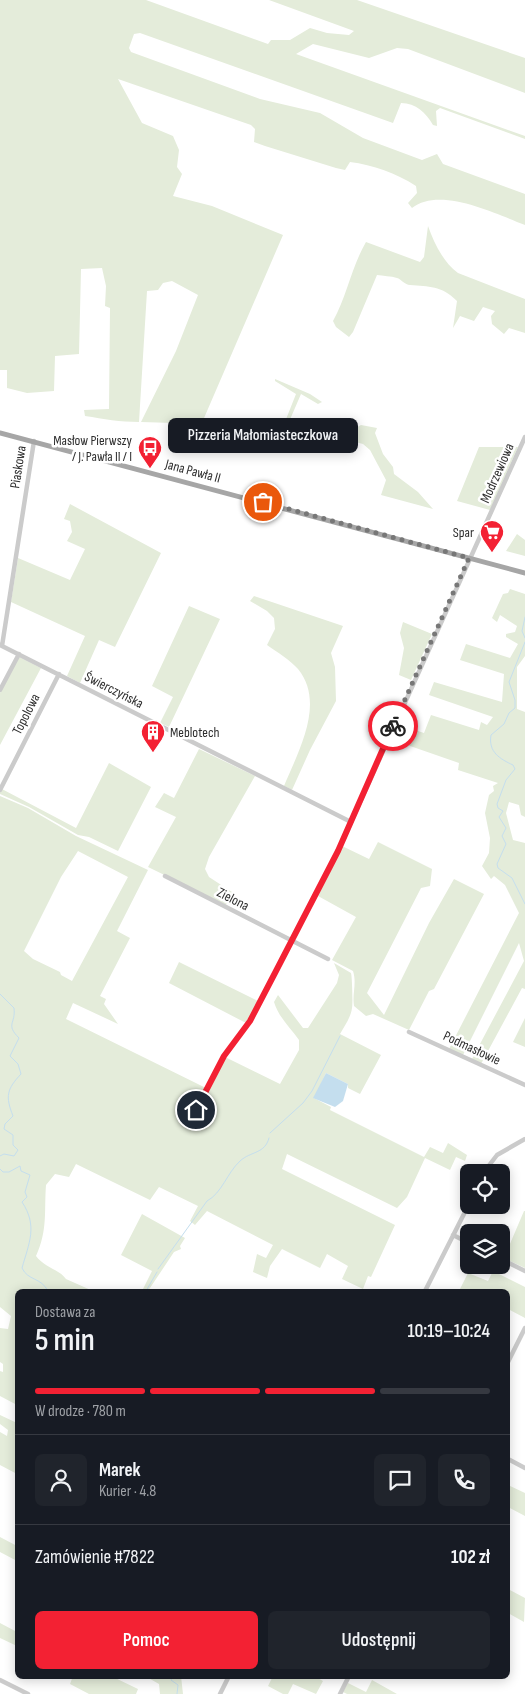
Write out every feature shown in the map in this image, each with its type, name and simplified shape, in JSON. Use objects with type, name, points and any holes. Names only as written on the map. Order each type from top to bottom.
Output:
[{"type":"main road","name":"Jana Pawła II","points":[[0,433],[525,573]]},
{"type":"street","name":"Modrzewiowa","points":[[190,1119],[224,1056],[250,1021],[351,822],[525,437]]},
{"type":"street","name":"Piaskowa","points":[[1,645],[34,441]]},
{"type":"street","name":"Świerczyńska","points":[[1,645],[351,822]]},
{"type":"street","points":[[0,690],[18,654]]},
{"type":"street","name":"Topolowa","points":[[0,790],[59,674]]},
{"type":"street","name":"Zielona","points":[[164,876],[328,958]]},
{"type":"street","name":"Podmasłowie","points":[[410,1032],[525,1085]]},
{"type":"street","points":[[491,1164],[504,1150],[525,1139]]},
{"type":"street","points":[[426,1289],[464,1214]]},
{"type":"street","points":[[453,1235],[460,1238]]},
{"type":"street","points":[[510,1264],[525,1271]]},
{"type":"street","points":[[510,1358],[525,1328]]},
{"type":"street","points":[[510,1460],[525,1468]]},
{"type":"street","points":[[220,1694],[228,1679]]},
{"type":"street","points":[[340,1694],[348,1679]]},
{"type":"street","points":[[0,1680],[28,1694]]},
{"type":"green space","points":[[0,0],[146,0],[268,44],[271,40],[290,40],[310,28],[327,33],[349,35],[354,31],[269,0],[357,0],[525,58],[525,93],[408,49],[397,48],[369,58],[313,44],[296,54],[525,136],[525,139],[440,108],[436,111],[437,126],[433,125],[420,110],[406,103],[401,103],[393,123],[140,33],[134,34],[129,48],[131,52],[260,99],[320,113],[363,138],[422,160],[437,154],[443,164],[525,194],[525,225],[484,209],[452,201],[437,200],[424,202],[412,208],[408,203],[417,193],[416,186],[392,173],[376,167],[350,162],[345,170],[265,146],[254,142],[255,129],[251,125],[118,79],[142,123],[173,136],[179,150],[177,167],[182,174],[173,196],[212,206],[283,235],[198,432],[174,423],[141,422],[176,351],[198,295],[172,281],[163,283],[158,290],[147,291],[139,422],[85,416],[84,410],[109,409],[110,308],[105,306],[106,286],[102,268],[81,269],[79,354],[55,356],[54,391],[27,393],[7,388],[7,370],[0,370]]},
{"type":"green space","points":[[428,226],[440,252],[458,273],[525,299],[525,333],[509,328],[504,334],[492,324],[491,316],[495,311],[483,307],[474,321],[460,316],[453,328],[457,301],[446,292],[435,288],[408,285],[397,278],[377,275],[353,332],[349,337],[336,327],[333,321],[356,262],[366,242],[420,262],[424,257]]},
{"type":"green space","points":[[275,379],[310,394],[322,402],[318,404],[301,394],[276,452],[247,443],[251,435],[259,434],[259,442],[275,447],[296,394],[275,381]]},
{"type":"green space","points":[[314,419],[334,430],[347,433],[361,425],[377,428],[375,433],[383,454],[393,467],[394,474],[418,492],[433,509],[381,495],[386,480],[370,450],[363,444],[330,435],[314,424]]},
{"type":"green space","points":[[479,447],[518,447],[490,510],[457,501]]},
{"type":"green space","points":[[70,504],[161,553],[115,647],[99,640],[80,683],[67,676],[85,636],[11,602],[18,558],[70,580],[85,549],[67,541],[72,532],[70,521],[64,519]]},
{"type":"green space","points":[[517,534],[525,540],[525,556],[506,551]]},
{"type":"green space","points":[[510,589],[525,594],[525,656],[517,667],[517,709],[525,712],[525,817],[521,815],[519,805],[509,802],[506,813],[513,840],[525,843],[525,989],[522,988],[481,1064],[449,1049],[519,913],[505,885],[494,876],[491,879],[482,866],[489,853],[490,838],[485,813],[489,795],[494,791],[493,786],[498,783],[458,770],[459,763],[390,739],[396,724],[424,733],[431,715],[479,730],[481,722],[487,725],[493,717],[429,695],[434,682],[502,702],[504,674],[460,660],[466,644],[510,658],[518,644],[506,637],[506,634],[515,632],[517,626],[500,615],[497,622],[492,618],[503,594],[508,593]],"holes":[[[519,943],[524,961],[472,1059],[463,1055]]]},
{"type":"green space","points":[[254,596],[343,626],[331,653],[335,667],[336,701],[310,750],[292,790],[284,786],[307,728],[310,697],[306,682],[298,669],[267,645],[275,629],[274,618],[267,611],[250,601]]},
{"type":"green space","points":[[189,606],[220,619],[169,727],[160,723],[173,697],[152,686]]},
{"type":"green space","points":[[403,622],[432,634],[411,680],[399,675],[404,648],[400,633]]},
{"type":"green space","points":[[19,657],[41,668],[0,745],[0,693]]},
{"type":"green space","points":[[199,749],[255,776],[209,857],[205,869],[209,877],[232,892],[226,905],[148,867],[176,817],[155,807],[164,793],[174,798]]},
{"type":"green space","points":[[109,763],[151,787],[118,851],[89,837],[78,835],[29,807],[0,794],[0,788],[76,828]]},
{"type":"green space","points":[[0,796],[28,808],[76,836],[148,870],[117,931],[130,938],[100,996],[106,999],[104,1004],[118,1024],[73,1003],[66,1019],[208,1089],[225,1057],[280,1084],[299,1050],[299,1040],[282,1018],[274,1002],[278,995],[303,1028],[308,1028],[337,983],[339,975],[334,963],[351,973],[352,979],[351,1011],[340,1034],[381,1055],[360,1094],[348,1088],[348,1084],[326,1073],[314,1098],[331,1107],[330,1110],[424,1157],[430,1147],[443,1153],[448,1143],[467,1155],[465,1161],[456,1157],[450,1170],[425,1158],[407,1197],[397,1208],[287,1154],[282,1169],[395,1225],[371,1277],[368,1276],[363,1289],[342,1279],[348,1266],[327,1254],[320,1268],[282,1249],[270,1266],[267,1278],[253,1272],[257,1254],[266,1258],[273,1245],[207,1211],[195,1225],[190,1221],[198,1206],[159,1187],[150,1200],[76,1164],[69,1177],[55,1174],[46,1185],[44,1229],[36,1256],[66,1279],[88,1289],[15,1289],[15,1404],[0,1396],[0,1371],[3,1372],[3,1364],[0,1362],[0,1328],[8,1329],[11,1316],[0,1307]],"holes":[[[78,851],[128,877],[72,981],[61,975],[60,972],[33,959],[24,951],[61,877]]]},
{"type":"green space","points":[[378,842],[432,869],[430,886],[421,888],[367,993],[384,1015],[429,923],[454,879],[484,894],[434,989],[429,991],[409,1030],[373,1014],[366,1016],[354,1006],[355,980],[353,971],[332,960],[356,917],[318,896],[342,846],[369,859]]},
{"type":"green space","points":[[179,962],[258,1001],[246,1023],[169,983]]},
{"type":"green space","points":[[525,1018],[525,1047],[513,1042]]},
{"type":"green space","points":[[525,1211],[525,1268],[510,1261],[510,1244]]},
{"type":"green space","points":[[142,1214],[185,1238],[180,1246],[181,1249],[174,1252],[149,1289],[143,1289],[152,1271],[121,1255]]},
{"type":"green space","points":[[468,1274],[488,1281],[492,1274],[499,1274],[525,1287],[525,1318],[510,1310],[510,1289],[460,1289]]},
{"type":"green space","points":[[0,1415],[15,1422],[15,1473],[0,1465],[0,1432],[7,1436],[8,1430],[0,1424]]},
{"type":"green space","points":[[510,1486],[525,1493],[525,1516],[510,1508]]},
{"type":"green space","points":[[0,1537],[15,1545],[15,1560],[0,1552]]},
{"type":"green space","points":[[510,1590],[525,1598],[524,1622],[510,1614]]},
{"type":"green space","points":[[0,1623],[15,1631],[15,1645],[0,1638]]},
{"type":"green space","points":[[72,1679],[117,1679],[138,1689],[136,1694],[89,1694],[70,1684]]},
{"type":"green space","points":[[150,1679],[181,1679],[183,1694],[160,1694],[159,1684]]},
{"type":"green space","points":[[272,1679],[319,1679],[323,1681],[316,1694],[293,1684],[288,1694],[283,1694],[268,1686]]},
{"type":"green space","points":[[372,1680],[397,1694],[347,1694],[343,1692],[348,1683],[366,1692]]},
{"type":"water","points":[[326,1073],[348,1084],[343,1101],[335,1107],[313,1098]]},
{"type":"waterway","points":[[525,617],[522,631],[525,638]]},
{"type":"waterway","points":[[525,642],[509,682],[515,700],[515,708],[509,713],[504,724],[491,735],[493,750],[513,765],[515,769],[506,780],[497,804],[498,808],[503,811],[499,817],[506,828],[502,836],[506,844],[497,864],[498,868],[512,878],[525,904]]},
{"type":"waterway","points":[[0,994],[14,1008],[12,1027],[19,1038],[10,1056],[18,1064],[21,1074],[10,1089],[8,1098],[13,1116],[5,1124],[4,1129],[13,1135],[13,1145],[18,1150],[14,1156],[4,1154],[0,1156]]},
{"type":"waterway","points":[[270,1133],[303,1103],[312,1091],[340,1036]]},
{"type":"waterway","points":[[158,1269],[207,1201],[217,1193],[235,1166],[244,1158],[261,1150],[269,1138]]},
{"type":"waterway","points":[[0,1169],[3,1172],[9,1172],[20,1166],[21,1171],[30,1175],[25,1192],[27,1197],[22,1202],[30,1219],[31,1235],[22,1268],[28,1275],[42,1283],[46,1289]]},
{"type":"waterway","points":[[147,1289],[157,1272]]},
{"type":"waterway","points":[[172,1679],[178,1685],[177,1694]]},
{"type":"way so far","points":[[263,502],[469,558],[393,726]]},
{"type":"place","name":"Masłow Pierwszy / J. Pawła II / I","points":[[150,469]]},
{"type":"place","name":"Pizzeria Małomiasteczkowa","points":[[263,502]]},
{"type":"place","name":"Spar","points":[[492,553]]},
{"type":"place","name":"Meblotech","points":[[153,753]]},
{"type":"route","points":[[196,1110],[224,1056],[250,1021],[338,851],[393,726]]}]
